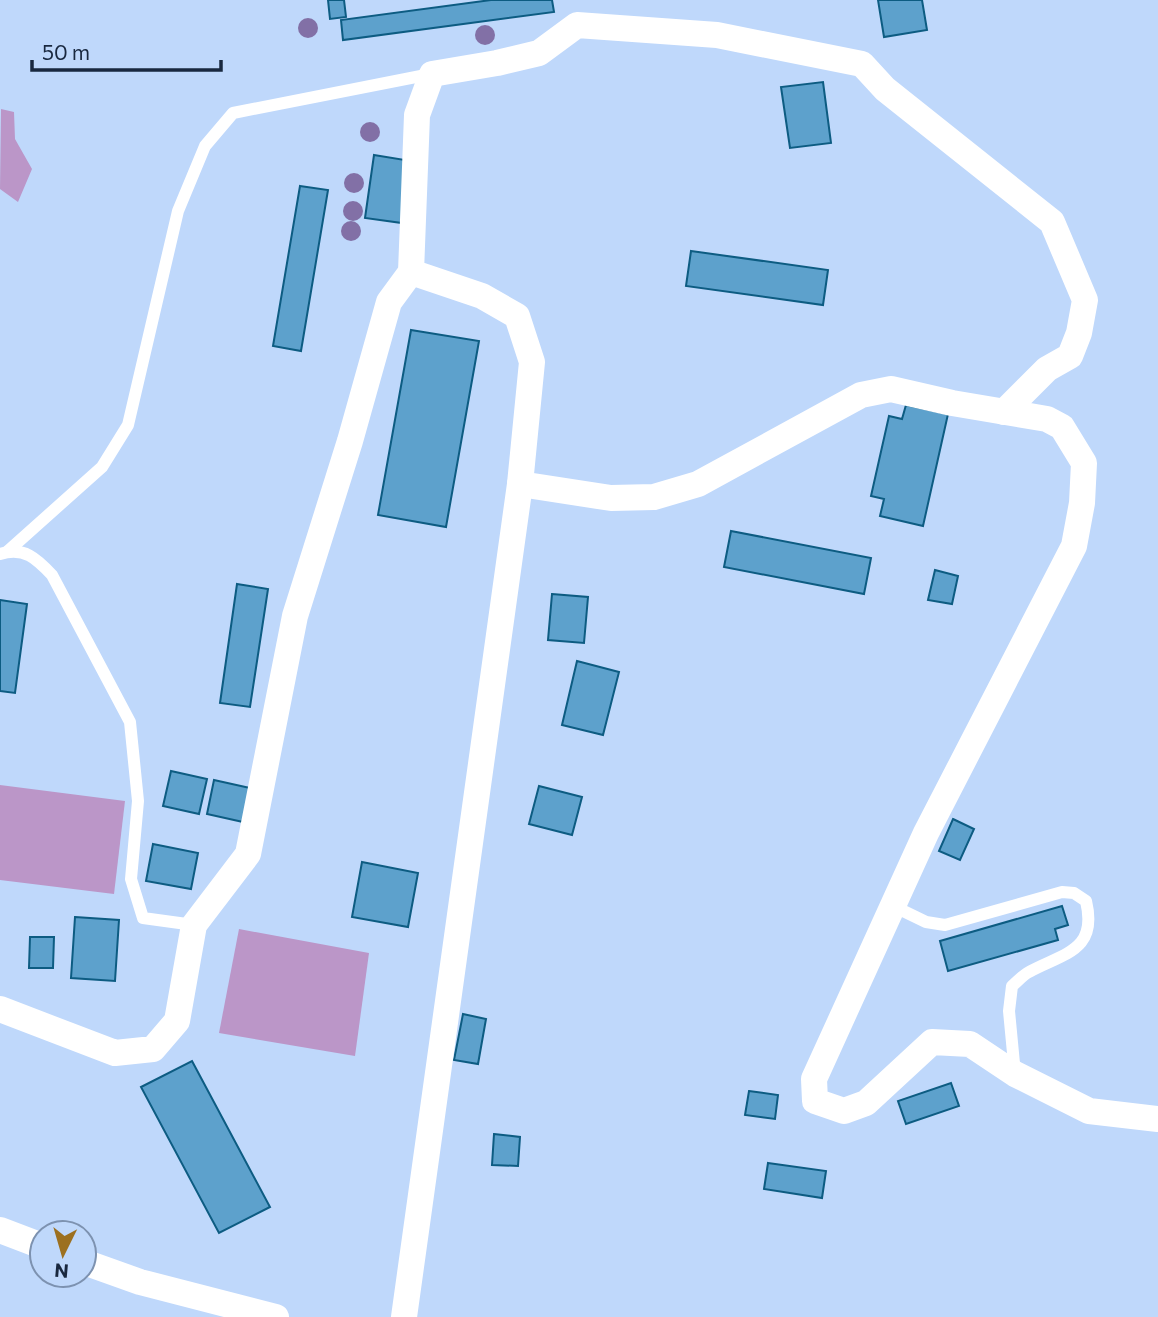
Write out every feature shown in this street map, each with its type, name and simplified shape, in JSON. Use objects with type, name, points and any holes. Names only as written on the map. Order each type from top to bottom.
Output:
[{"type":"street","points":[[0,1009],[115,1053],[153,1049],[177,1021],[194,925],[248,854],[295,616],[388,302],[411,272],[417,114],[432,74],[539,53],[577,25],[718,34],[862,64],[885,89],[1052,222],[1070,262],[1085,300],[1079,333],[1070,356],[1046,369],[1004,412]]},
{"type":"street","points":[[404,1317],[520,484],[532,362],[517,316],[482,296],[411,272]]},
{"type":"street","points":[[520,484],[611,498],[654,497],[698,484],[861,395],[891,389],[952,403],[1047,419],[1062,427],[1084,463],[1082,503],[1074,546],[926,833],[814,1079],[815,1101],[844,1111],[866,1103],[932,1042],[970,1044],[1016,1074],[1089,1111],[1158,1119]]},
{"type":"street","points":[[0,1230],[28,1241]]},
{"type":"street","points":[[98,1267],[140,1282],[276,1317]]},
{"type":"lane","points":[[4,552],[102,467],[128,425],[178,211],[205,146],[233,113],[432,74]]},
{"type":"lane","points":[[4,552],[33,555],[52,575],[130,722],[138,801],[131,879],[142,918],[194,925]]},
{"type":"lane","points":[[893,906],[926,922],[945,925],[1062,892],[1074,893],[1086,901],[1090,916],[1088,933],[1077,948],[1027,973],[1012,986],[1009,1011],[1016,1074]]},
{"type":"shaded area","points":[[1,109],[14,112],[15,139],[32,169],[18,202],[0,189]]},
{"type":"shaded area","points":[[0,785],[125,801],[114,894],[0,880]]},
{"type":"shaded area","points":[[239,929],[369,953],[355,1056],[219,1033]]},
{"type":"building","points":[[328,0],[344,0],[346,17],[330,19]]},
{"type":"building","points":[[491,0],[552,0],[554,12],[343,40],[341,20]]},
{"type":"building","points":[[878,0],[922,0],[927,30],[884,37]]},
{"type":"building","points":[[823,82],[831,143],[790,148],[781,87]]},
{"type":"building","points":[[374,155],[405,160],[402,223],[365,218]]},
{"type":"building","points":[[300,186],[328,190],[301,351],[273,346]]},
{"type":"building","points":[[691,251],[828,270],[823,305],[686,286]]},
{"type":"building","points":[[411,330],[479,341],[446,527],[378,515]]},
{"type":"building","points":[[906,405],[948,414],[923,526],[880,516],[884,499],[871,496],[889,416],[902,419]]},
{"type":"building","points":[[731,531],[871,558],[864,594],[724,567]]},
{"type":"building","points":[[935,570],[958,576],[952,604],[928,600]]},
{"type":"building","points":[[237,584],[268,589],[250,707],[220,703]]},
{"type":"building","points":[[552,594],[588,597],[584,643],[548,640]]},
{"type":"building","points":[[0,600],[27,604],[15,693],[0,691]]},
{"type":"building","points":[[577,661],[619,672],[603,735],[562,725]]},
{"type":"building","points":[[171,771],[207,779],[199,814],[163,806]]},
{"type":"building","points":[[214,780],[250,788],[243,822],[207,814]]},
{"type":"building","points":[[539,786],[582,797],[572,835],[529,824]]},
{"type":"building","points":[[953,819],[974,829],[960,860],[939,851]]},
{"type":"building","points":[[153,844],[198,853],[191,889],[146,881]]},
{"type":"building","points":[[362,862],[418,873],[408,927],[352,917]]},
{"type":"building","points":[[1062,906],[1068,925],[1055,929],[1058,940],[948,971],[940,941]]},
{"type":"building","points":[[75,917],[119,920],[115,981],[71,978]]},
{"type":"building","points":[[30,937],[54,937],[53,968],[29,968]]},
{"type":"building","points":[[463,1014],[486,1019],[478,1064],[454,1060]]},
{"type":"building","points":[[192,1061],[270,1207],[219,1233],[141,1087]]},
{"type":"building","points":[[951,1083],[959,1106],[906,1124],[898,1101]]},
{"type":"building","points":[[749,1091],[778,1095],[775,1119],[745,1115]]},
{"type":"building","points":[[494,1134],[520,1137],[518,1166],[492,1165]]},
{"type":"building","points":[[768,1163],[826,1171],[822,1198],[764,1189]]}]
